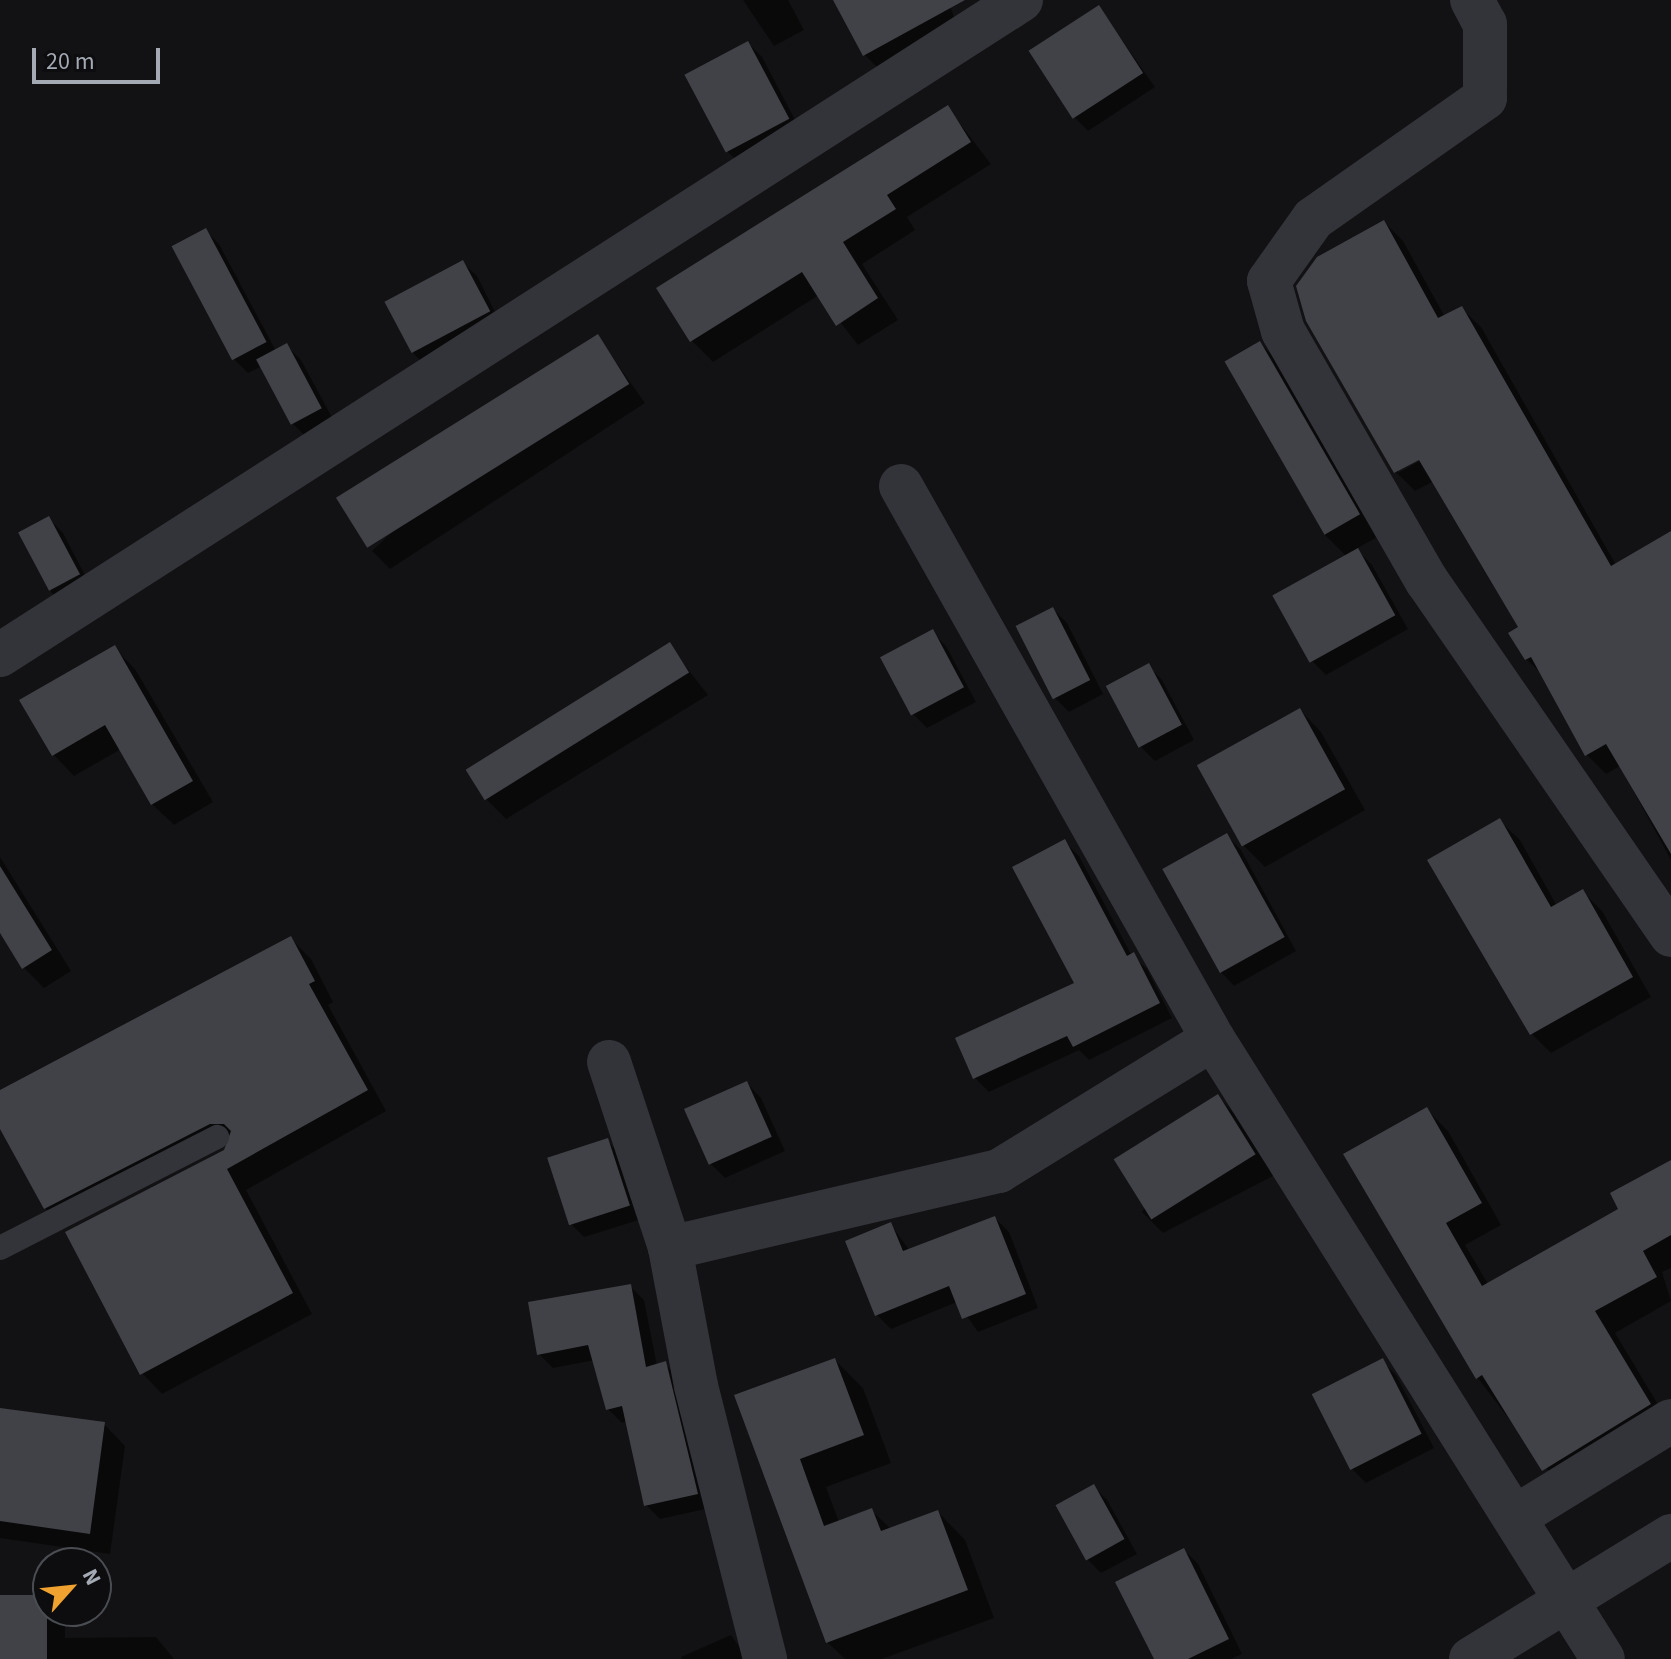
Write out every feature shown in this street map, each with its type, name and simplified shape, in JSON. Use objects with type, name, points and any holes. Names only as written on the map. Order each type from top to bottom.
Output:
[{"type":"street","points":[[0,655],[1021,0]]},
{"type":"street","points":[[1472,0],[1485,24],[1485,98],[1313,219],[1269,281],[1283,331],[1427,581],[1671,935]]},
{"type":"street","points":[[901,486],[1213,1039],[1603,1659]]},
{"type":"street","points":[[670,1248],[999,1171],[1213,1039]]},
{"type":"street","points":[[609,1062],[670,1248],[696,1386],[765,1659]]},
{"type":"street","points":[[1515,1517],[1671,1421]]},
{"type":"street","points":[[1471,1659],[1671,1536]]},
{"type":"lane","points":[[0,1248],[217,1137]]},
{"type":"building","points":[[833,0],[965,0],[863,56]]},
{"type":"building","points":[[1099,5],[1143,73],[1073,119],[1029,51]]},
{"type":"building","points":[[748,41],[789,119],[726,153],[684,75]]},
{"type":"building","points":[[948,105],[971,142],[887,195],[896,209],[843,242],[878,298],[836,326],[802,272],[690,342],[656,288]]},
{"type":"building","points":[[1384,220],[1438,318],[1462,306],[1611,566],[1671,531],[1671,854],[1606,744],[1585,756],[1531,657],[1525,660],[1508,633],[1518,627],[1419,460],[1394,473],[1306,321],[1296,286],[1317,257]]},
{"type":"building","points":[[206,228],[267,342],[232,360],[172,246]]},
{"type":"building","points":[[463,260],[490,311],[412,353],[384,302]]},
{"type":"building","points":[[598,334],[629,384],[367,548],[336,498]]},
{"type":"building","points":[[1260,341],[1360,514],[1324,535],[1224,362]]},
{"type":"building","points":[[287,343],[322,408],[291,425],[256,359]]},
{"type":"building","points":[[49,516],[80,574],[49,591],[18,532]]},
{"type":"building","points":[[1358,548],[1395,615],[1310,663],[1272,596]]},
{"type":"building","points":[[1053,607],[1090,680],[1053,699],[1016,626]]},
{"type":"building","points":[[933,629],[964,687],[911,715],[880,657]]},
{"type":"building","points":[[670,642],[689,673],[485,800],[466,770]]},
{"type":"building","points":[[115,645],[193,781],[151,805],[105,725],[52,756],[19,700]]},
{"type":"building","points":[[1149,663],[1182,725],[1139,748],[1106,686]]},
{"type":"building","points":[[1300,708],[1345,789],[1242,847],[1197,765]]},
{"type":"building","points":[[1500,818],[1551,907],[1583,889],[1633,977],[1530,1035],[1427,860]]},
{"type":"building","points":[[1227,833],[1285,937],[1220,973],[1162,869]]},
{"type":"building","points":[[1065,839],[1127,956],[1134,952],[1160,1003],[1073,1047],[1067,1036],[973,1079],[955,1038],[1074,983],[1012,867]]},
{"type":"building","points":[[0,866],[52,950],[22,969],[0,933]]},
{"type":"building","points":[[291,936],[315,981],[309,984],[368,1090],[227,1169],[293,1293],[140,1375],[65,1232],[224,1150],[231,1131],[224,1124],[210,1124],[44,1209],[0,1129],[0,1090]]},
{"type":"building","points":[[747,1081],[772,1137],[709,1165],[684,1109]]},
{"type":"building","points":[[1218,1094],[1256,1154],[1151,1219],[1114,1159]]},
{"type":"building","points":[[1427,1107],[1482,1203],[1446,1223],[1482,1286],[1618,1209],[1610,1193],[1671,1160],[1671,1235],[1643,1251],[1657,1277],[1595,1311],[1651,1404],[1542,1471],[1482,1375],[1476,1379],[1343,1154]]},
{"type":"building","points":[[608,1138],[630,1206],[569,1225],[547,1158]]},
{"type":"building","points":[[995,1216],[1026,1294],[962,1319],[949,1286],[875,1316],[845,1241],[891,1222],[903,1251]]},
{"type":"building","points":[[631,1284],[646,1367],[666,1361],[698,1494],[644,1506],[622,1406],[606,1410],[588,1345],[537,1355],[528,1302]]},
{"type":"building","points":[[835,1358],[864,1435],[800,1459],[824,1526],[872,1508],[881,1531],[938,1510],[968,1590],[826,1643],[734,1395]]},
{"type":"building","points":[[1383,1358],[1422,1434],[1350,1470],[1312,1394]]},
{"type":"building","points":[[0,1408],[105,1422],[90,1534],[0,1521]]},
{"type":"building","points":[[1094,1484],[1125,1539],[1086,1560],[1056,1505]]},
{"type":"building","points":[[1184,1548],[1229,1639],[1188,1659],[1154,1659],[1115,1582]]},
{"type":"building","points":[[0,1595],[32,1595],[32,1627],[47,1627],[47,1659],[0,1659]]}]
